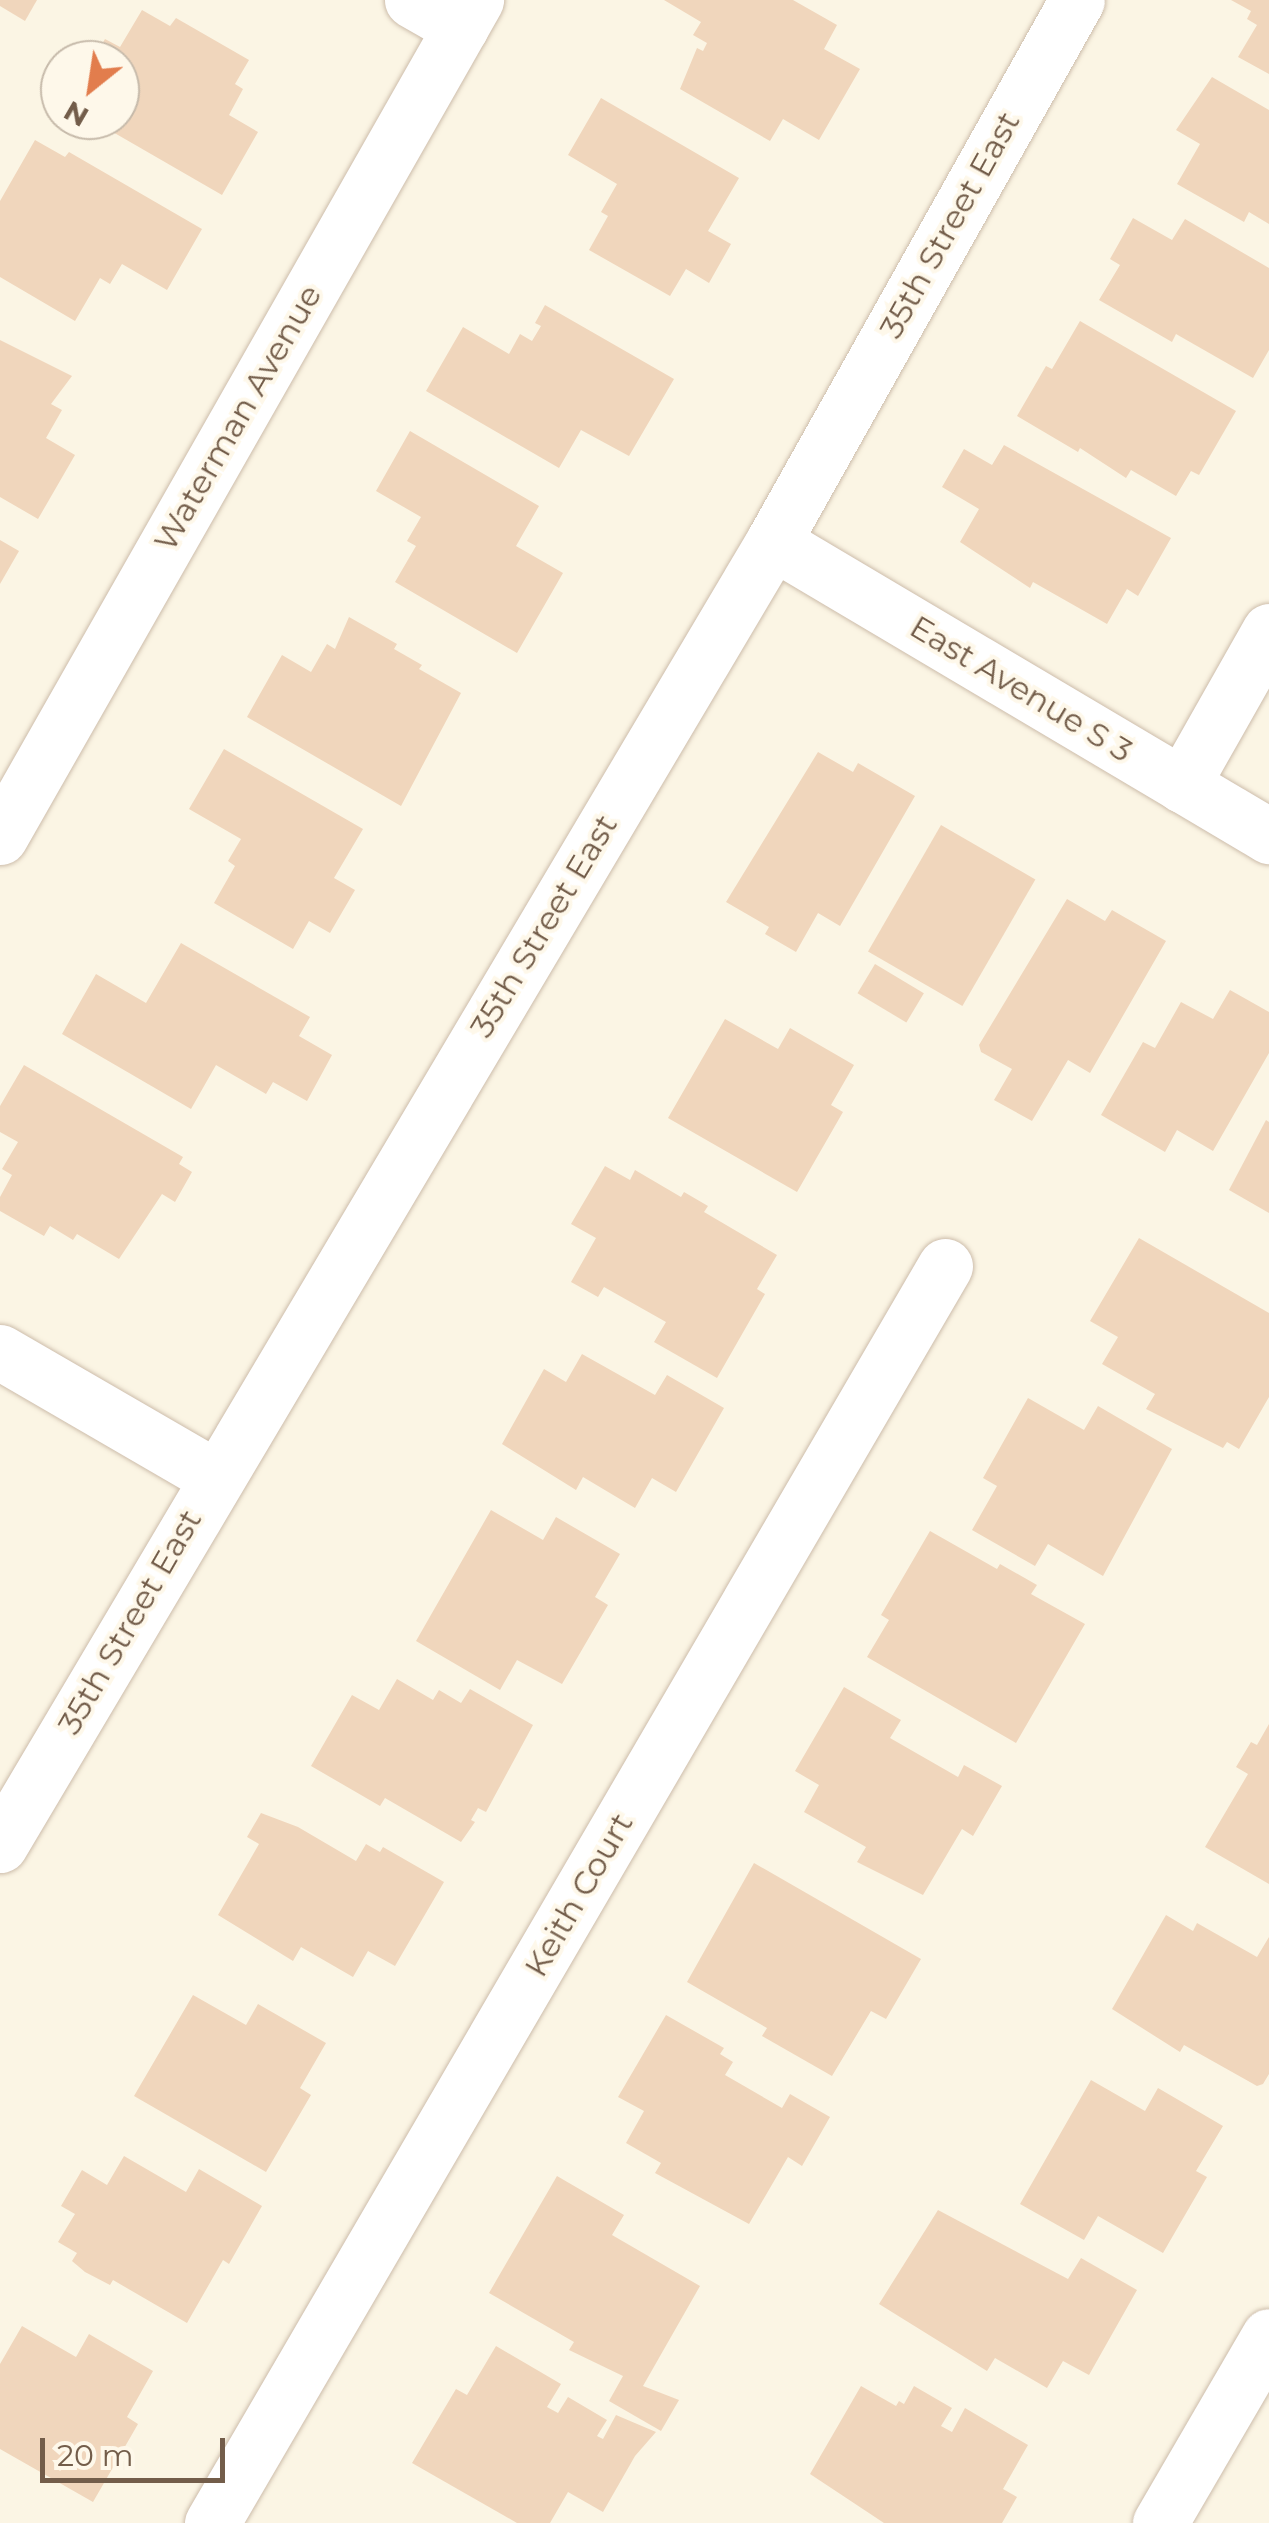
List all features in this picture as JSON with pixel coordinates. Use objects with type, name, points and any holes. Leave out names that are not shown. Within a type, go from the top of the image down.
[{"type":"street","points":[[412,0],[468,14]]},
{"type":"street","name":"35th Street East","points":[[0,1846],[773,542],[1076,0]]},
{"type":"street","name":"Waterman Avenue","points":[[0,837],[468,14]]},
{"type":"street","name":"East Avenue S 3","points":[[773,542],[1269,836]]},
{"type":"street","points":[[1182,785],[1269,631]]},
{"type":"street","name":"Keith Court","points":[[212,2523],[946,1266]]},
{"type":"street","points":[[0,1352],[216,1477]]},
{"type":"street","points":[[1160,2523],[1269,2336]]},
{"type":"building","points":[[0,0],[37,0],[25,21],[0,6]]},
{"type":"building","points":[[664,0],[793,0],[837,25],[824,49],[860,69],[819,140],[783,119],[770,141],[680,89],[697,48],[703,51],[707,43],[693,35],[701,22]]},
{"type":"building","points":[[1231,0],[1269,0],[1269,74],[1238,57],[1257,25],[1247,19],[1251,11]]},
{"type":"building","points":[[142,10],[170,26],[176,18],[249,60],[235,84],[243,89],[229,115],[258,132],[222,195],[127,140],[140,140],[140,40],[124,40]]},
{"type":"building","points":[[1212,77],[1269,110],[1269,224],[1249,212],[1244,222],[1177,184],[1200,144],[1176,130]]},
{"type":"building","points":[[601,98],[739,178],[708,231],[731,244],[709,283],[686,269],[670,296],[589,250],[608,216],[601,212],[617,184],[568,155]]},
{"type":"building","points":[[35,140],[65,157],[69,152],[202,229],[167,290],[122,264],[110,284],[100,278],[75,321],[0,277],[0,201]]},
{"type":"building","points":[[1133,218],[1172,240],[1185,219],[1269,268],[1269,350],[1253,378],[1176,334],[1172,342],[1099,300],[1120,265],[1110,259]]},
{"type":"building","points":[[545,305],[674,379],[629,456],[581,430],[559,468],[426,391],[463,327],[509,354],[520,334],[532,341],[541,326],[535,323]]},
{"type":"building","points":[[1080,321],[1236,411],[1199,475],[1191,471],[1176,496],[1131,470],[1126,478],[1080,448],[1078,452],[1017,416],[1046,366],[1052,369]]},
{"type":"building","points":[[0,340],[72,376],[51,404],[62,410],[46,438],[75,455],[38,519],[0,497]]},
{"type":"building","points":[[410,431],[539,506],[516,546],[563,573],[517,653],[395,582],[416,546],[407,541],[421,517],[376,491]]},
{"type":"building","points":[[1004,445],[1171,538],[1138,596],[1127,589],[1107,624],[1033,582],[1030,588],[960,542],[979,509],[942,487],[964,449],[992,465]]},
{"type":"building","points":[[0,540],[19,551],[0,584]]},
{"type":"building","points":[[349,617],[397,644],[394,649],[422,665],[419,669],[461,693],[401,806],[247,717],[282,655],[311,672],[327,644],[335,649]]},
{"type":"building","points":[[224,749],[363,829],[334,878],[355,890],[330,933],[309,921],[293,949],[214,903],[235,866],[228,861],[241,839],[189,809]]},
{"type":"building","points":[[818,752],[853,772],[858,763],[915,796],[840,926],[818,913],[796,952],[765,934],[769,927],[726,902]]},
{"type":"building","points":[[941,825],[1035,880],[962,1006],[868,951]]},
{"type":"building","points":[[1067,899],[1105,921],[1112,910],[1166,941],[1090,1073],[1068,1060],[1032,1121],[994,1100],[1012,1069],[981,1052],[979,1045]]},
{"type":"building","points":[[181,943],[310,1017],[299,1036],[332,1055],[307,1101],[273,1082],[266,1094],[216,1065],[191,1109],[62,1034],[96,974],[146,1003]]},
{"type":"building","points":[[875,964],[924,993],[906,1023],[857,993]]},
{"type":"building","points":[[1230,990],[1269,1012],[1269,1053],[1213,1151],[1177,1130],[1165,1152],[1101,1115],[1143,1042],[1155,1048],[1181,1002],[1213,1019]]},
{"type":"building","points":[[725,1019],[778,1049],[790,1028],[854,1065],[831,1105],[843,1112],[797,1192],[668,1118]]},
{"type":"building","points":[[24,1065],[183,1157],[179,1164],[192,1172],[175,1202],[162,1194],[119,1259],[77,1234],[73,1240],[50,1226],[44,1236],[0,1211],[0,1197],[12,1175],[2,1169],[18,1142],[0,1132],[0,1106]]},
{"type":"building","points":[[1266,1120],[1269,1122],[1269,1213],[1229,1190]]},
{"type":"building","points":[[605,1166],[630,1180],[635,1170],[681,1197],[684,1192],[708,1206],[704,1212],[777,1255],[757,1289],[765,1294],[717,1378],[654,1342],[666,1322],[604,1287],[598,1297],[571,1282],[596,1238],[571,1224]]},
{"type":"building","points":[[1139,1238],[1269,1313],[1269,1397],[1239,1449],[1227,1442],[1223,1448],[1146,1409],[1155,1394],[1102,1364],[1118,1337],[1090,1321]]},
{"type":"building","points":[[582,1354],[655,1395],[667,1375],[724,1408],[676,1492],[652,1478],[635,1508],[583,1477],[576,1490],[502,1444],[544,1369],[566,1382]]},
{"type":"building","points":[[1028,1398],[1084,1430],[1098,1406],[1172,1449],[1103,1576],[1048,1544],[1035,1566],[972,1530],[997,1486],[983,1478]]},
{"type":"building","points":[[491,1510],[543,1540],[556,1517],[620,1554],[595,1597],[608,1605],[562,1684],[517,1660],[500,1690],[416,1641]]},
{"type":"building","points":[[930,1531],[997,1569],[1000,1564],[1037,1585],[1031,1594],[1085,1624],[1016,1743],[867,1657],[889,1620],[881,1615]]},
{"type":"building","points":[[397,1679],[433,1700],[439,1690],[461,1703],[470,1689],[533,1725],[486,1812],[478,1808],[471,1820],[475,1822],[461,1842],[385,1798],[380,1806],[311,1766],[352,1695],[379,1710]]},
{"type":"building","points":[[844,1687],[901,1720],[890,1738],[958,1777],[964,1765],[1002,1786],[973,1836],[962,1829],[923,1895],[857,1862],[866,1847],[804,1812],[819,1785],[795,1771]]},
{"type":"building","points":[[1269,1724],[1269,1884],[1205,1847],[1248,1774],[1236,1767],[1251,1742],[1257,1745]]},
{"type":"building","points":[[261,1813],[298,1827],[356,1861],[366,1844],[380,1852],[383,1847],[444,1882],[395,1966],[368,1951],[353,1977],[301,1947],[293,1961],[218,1915],[259,1844],[247,1837]]},
{"type":"building","points":[[754,1863],[921,1959],[886,2019],[871,2011],[832,2076],[762,2036],[767,2028],[687,1982]]},
{"type":"building","points":[[1166,1915],[1193,1931],[1197,1923],[1257,1957],[1269,1937],[1269,2074],[1263,2084],[1257,2086],[1184,2045],[1180,2052],[1112,2009]]},
{"type":"building","points":[[193,1995],[246,2025],[258,2004],[326,2043],[300,2088],[311,2095],[266,2172],[134,2096]]},
{"type":"building","points":[[666,2015],[724,2048],[720,2054],[733,2062],[725,2075],[782,2108],[790,2094],[830,2117],[802,2166],[788,2157],[749,2224],[655,2173],[661,2163],[626,2143],[644,2111],[618,2097]]},
{"type":"building","points":[[1091,2080],[1145,2111],[1158,2088],[1223,2126],[1196,2171],[1207,2177],[1163,2253],[1098,2216],[1084,2240],[1020,2204]]},
{"type":"building","points":[[124,2156],[186,2192],[199,2169],[262,2206],[229,2264],[223,2260],[187,2323],[113,2280],[110,2285],[85,2272],[72,2261],[77,2253],[58,2242],[75,2214],[61,2206],[82,2170],[107,2185]]},
{"type":"building","points":[[557,2176],[624,2215],[612,2235],[700,2286],[643,2386],[679,2400],[661,2431],[609,2401],[623,2376],[569,2350],[574,2342],[489,2293]]},
{"type":"building","points":[[938,2210],[1068,2279],[1081,2258],[1137,2290],[1089,2375],[1063,2361],[1047,2388],[995,2358],[987,2371],[879,2304]]},
{"type":"building","points":[[22,2326],[76,2357],[89,2334],[153,2371],[127,2417],[138,2424],[93,2502],[0,2449],[0,2364]]},
{"type":"building","points":[[496,2346],[561,2384],[547,2407],[558,2413],[568,2397],[607,2420],[597,2436],[603,2439],[616,2415],[656,2432],[635,2456],[603,2512],[568,2492],[550,2523],[517,2523],[412,2463],[456,2389],[467,2395]]},
{"type":"building","points":[[861,2386],[896,2406],[899,2401],[904,2404],[914,2386],[952,2408],[941,2426],[952,2432],[965,2408],[1028,2445],[1003,2489],[1017,2497],[1002,2523],[884,2523],[810,2474]]}]
